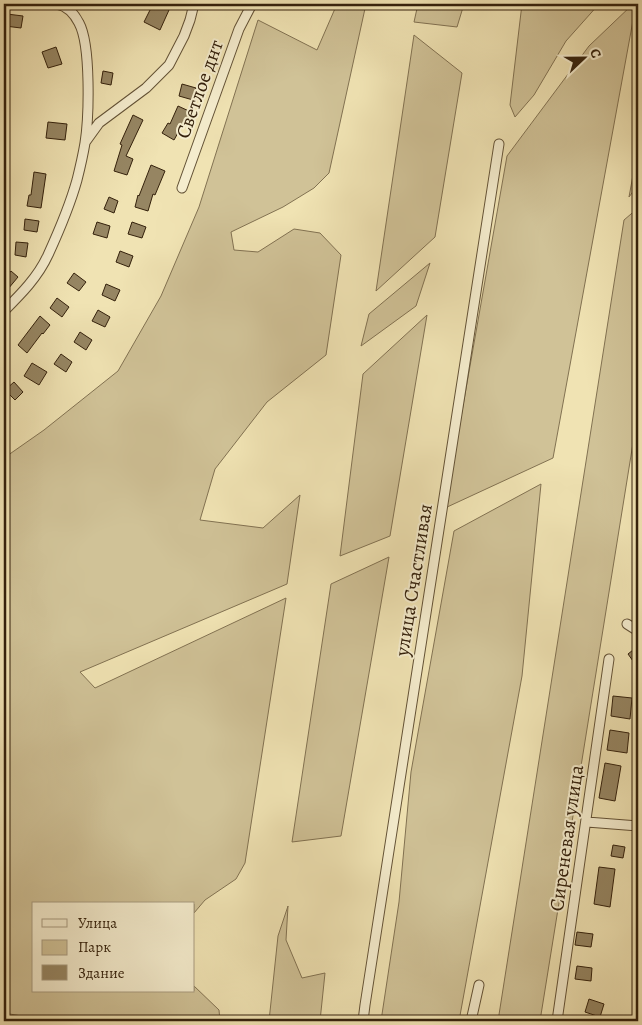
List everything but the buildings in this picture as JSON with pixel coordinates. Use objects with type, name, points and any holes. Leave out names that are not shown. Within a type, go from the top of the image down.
[{"type":"street","points":[[4,311],[38,274],[48,256],[67,210],[76,182],[85,142],[87,84],[83,31],[75,15],[69,9],[57,4]]},
{"type":"street","points":[[85,142],[99,123],[146,88],[169,65],[184,36],[194,4]]},
{"type":"street","name":"Светлое днт","points":[[182,188],[239,29],[252,4]]},
{"type":"street","name":"улица Счастливая","points":[[363,1021],[499,144]]},
{"type":"street","points":[[627,624],[638,631]]},
{"type":"street","name":"Сиреневая улица","points":[[557,1021],[609,659]]},
{"type":"street","points":[[587,822],[638,826]]},
{"type":"street","points":[[471,1021],[479,985]]},
{"type":"green space","points":[[337,4],[366,4],[329,173],[314,188],[283,207],[231,232],[234,250],[258,252],[294,229],[320,233],[341,255],[326,355],[267,402],[215,469],[200,520],[263,528],[300,495],[287,584],[80,672],[95,688],[286,598],[245,863],[236,879],[205,900],[195,912],[195,902],[32,902],[32,992],[195,992],[195,987],[219,1010],[220,1021],[63,1021],[4,1013],[4,458],[44,430],[118,371],[161,296],[199,207],[258,20],[317,50]]},
{"type":"green space","points":[[418,4],[464,4],[457,27],[414,22]]},
{"type":"green space","points":[[522,4],[599,4],[566,41],[534,95],[515,117],[510,105]]},
{"type":"green space","points":[[633,4],[636,4],[553,458],[445,508],[507,156],[589,46]]},
{"type":"green space","points":[[414,35],[462,73],[435,237],[376,291]]},
{"type":"green space","points":[[638,148],[638,185],[629,197]]},
{"type":"green space","points":[[638,208],[638,412],[540,1021],[498,1021],[624,220]]},
{"type":"green space","points":[[430,263],[416,306],[361,346],[369,314]]},
{"type":"green space","points":[[427,315],[390,536],[340,556],[363,374]]},
{"type":"green space","points":[[541,484],[522,676],[459,1021],[381,1021],[399,902],[411,772],[454,531]]},
{"type":"green space","points":[[389,557],[341,836],[292,842],[331,584]]},
{"type":"green space","points":[[288,906],[286,940],[302,978],[325,973],[320,1021],[269,1021],[278,936]]}]
